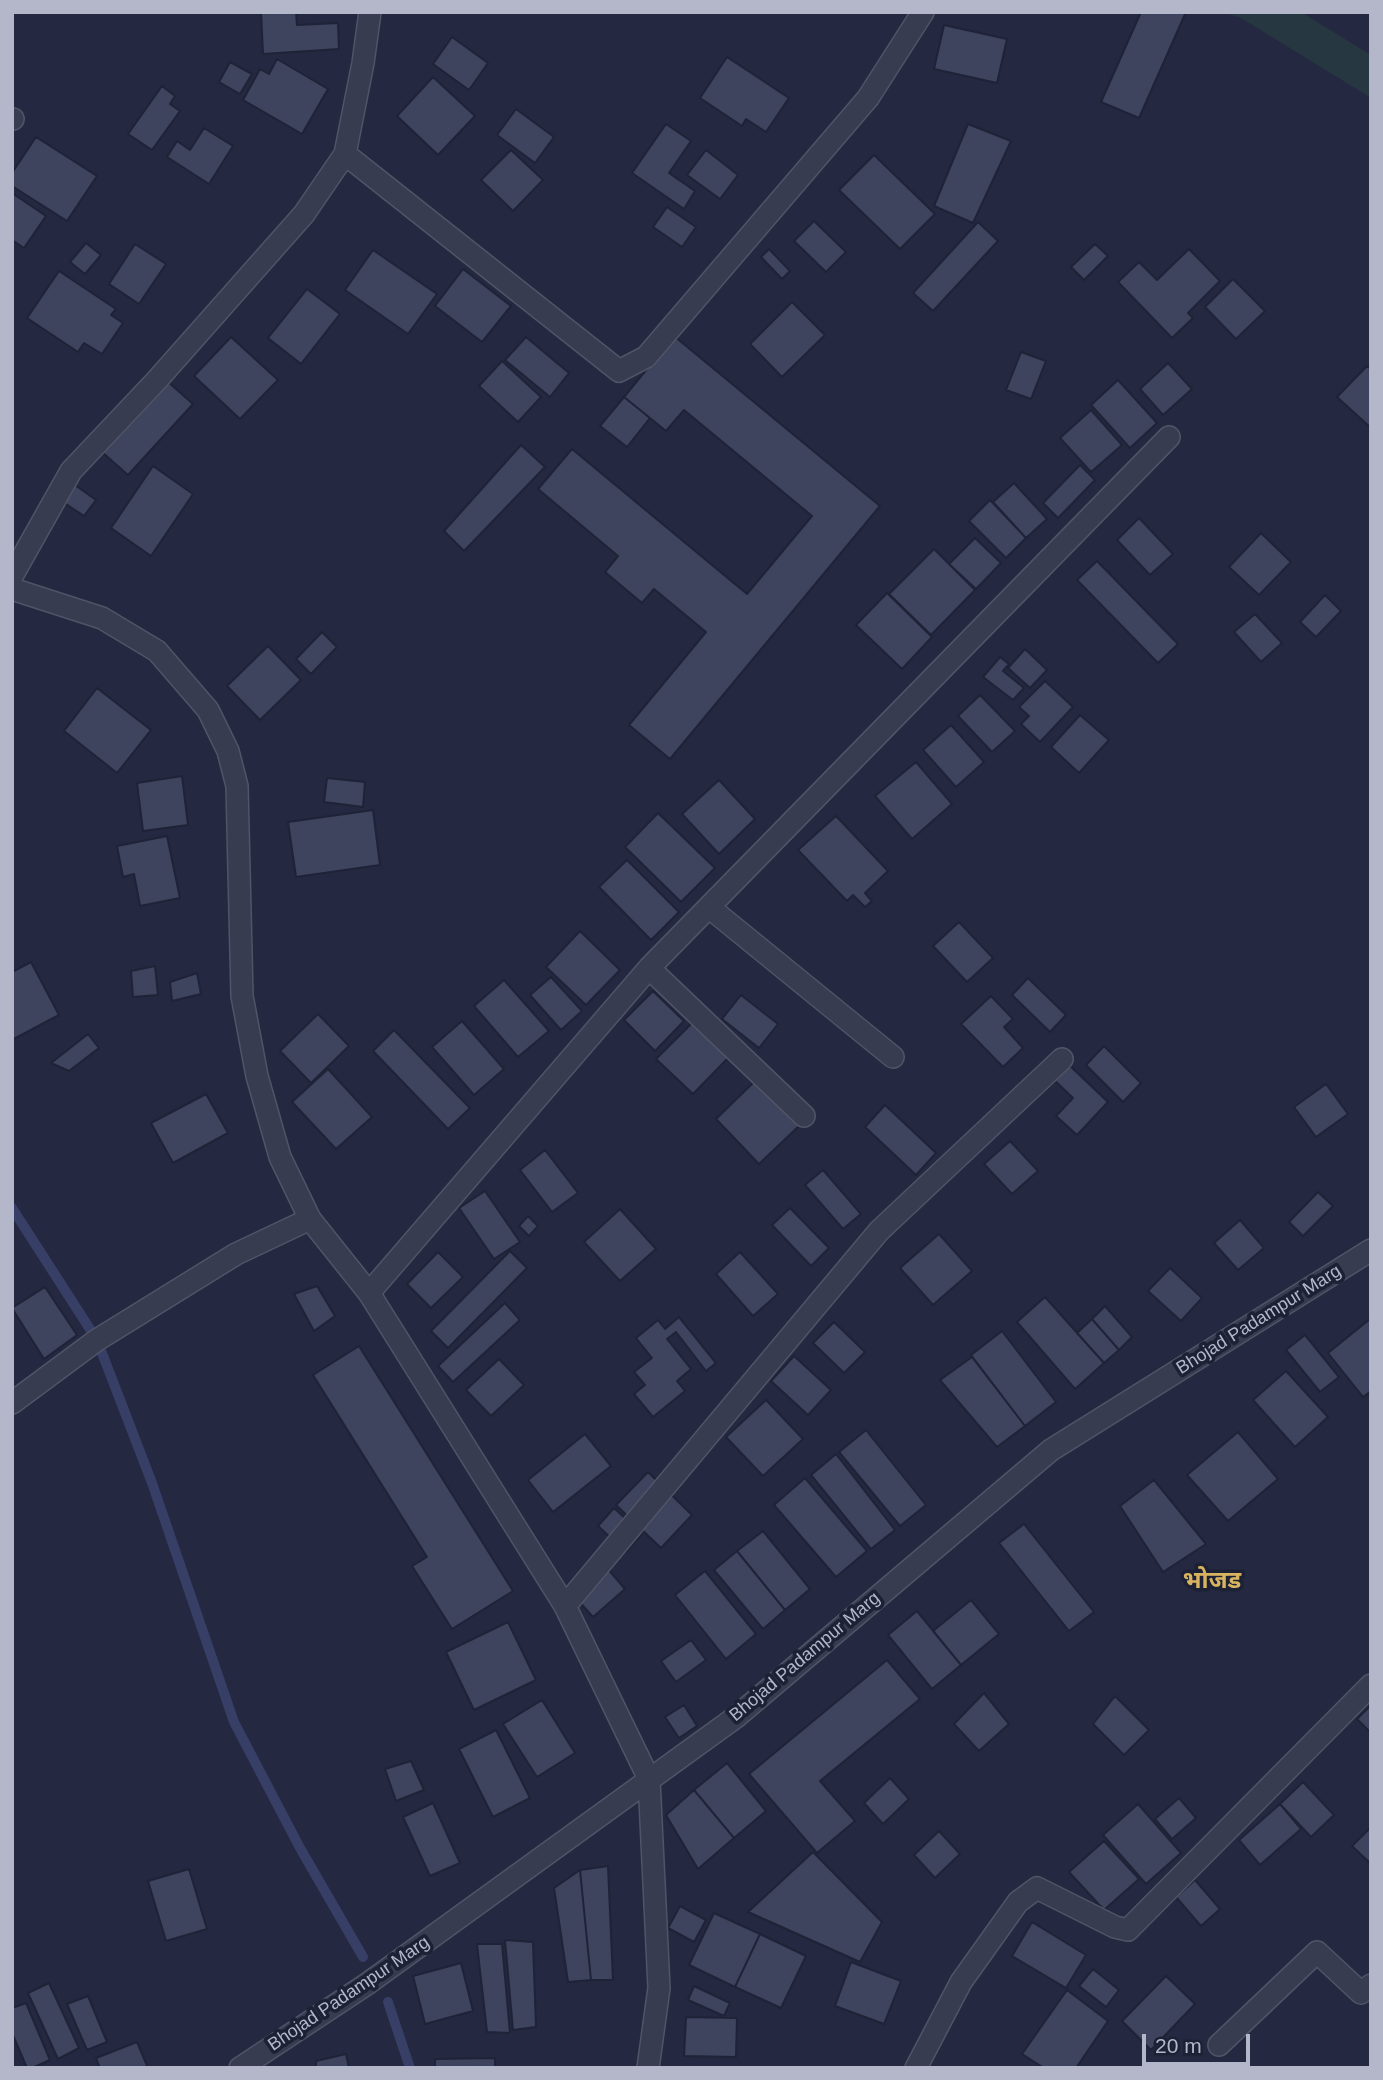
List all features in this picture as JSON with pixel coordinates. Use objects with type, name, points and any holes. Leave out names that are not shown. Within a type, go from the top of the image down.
[{"type":"street","points":[[12,576],[71,471],[157,380],[304,214],[345,154],[370,12]]},
{"type":"street","points":[[345,154],[619,371],[646,357],[868,98],[923,12]]},
{"type":"street","points":[[369,1293],[649,968],[1169,437]]},
{"type":"street","points":[[12,589],[102,618],[156,651],[208,710],[228,751],[237,786],[242,996],[257,1076],[279,1157],[310,1219],[369,1293],[565,1606],[649,1779],[659,1988],[648,2068]]},
{"type":"street","points":[[710,908],[894,1057]]},
{"type":"street","points":[[649,968],[804,1116]]},
{"type":"street","points":[[565,1606],[879,1231],[1062,1059]]},
{"type":"street","points":[[12,1403],[120,1325],[236,1254],[310,1219]]},
{"type":"street","name":"Bhojad Padampur Marg","points":[[240,2068],[367,1984],[736,1717],[1051,1450],[1371,1250]]},
{"type":"street","points":[[916,2068],[961,1982],[1018,1902],[1037,1888],[1115,1927],[1128,1930],[1371,1685]]},
{"type":"street","points":[[1219,2045],[1317,1952],[1361,1993],[1371,1985]]},
{"type":"shaded area","points":[[1223,12],[1301,12],[1371,55],[1371,98],[1241,18]]},
{"type":"building","points":[[261,12],[296,12],[297,25],[338,23],[339,49],[263,54]]},
{"type":"building","points":[[1141,12],[1186,12],[1139,118],[1101,102]]},
{"type":"building","points":[[944,25],[1007,39],[997,83],[934,69]]},
{"type":"building","points":[[452,37],[488,63],[469,90],[433,64]]},
{"type":"building","points":[[727,57],[789,98],[766,132],[746,119],[742,126],[700,98]]},
{"type":"building","points":[[277,59],[328,89],[302,134],[243,100],[260,69],[269,74]]},
{"type":"building","points":[[230,62],[252,74],[240,94],[219,82]]},
{"type":"building","points":[[433,77],[475,116],[438,155],[397,116]]},
{"type":"building","points":[[162,86],[175,96],[170,104],[180,111],[152,150],[128,134]]},
{"type":"building","points":[[516,109],[554,137],[535,163],[497,135]]},
{"type":"building","points":[[666,124],[691,141],[669,173],[695,191],[684,209],[632,173]]},
{"type":"building","points":[[968,124],[1011,141],[973,223],[934,206]]},
{"type":"building","points":[[204,128],[233,146],[209,184],[167,157],[177,141],[190,150]]},
{"type":"building","points":[[36,137],[97,176],[67,221],[12,186],[12,173]]},
{"type":"building","points":[[511,150],[543,180],[513,211],[481,180]]},
{"type":"building","points":[[706,150],[738,175],[720,199],[687,175]]},
{"type":"building","points":[[874,155],[935,214],[900,249],[839,190]]},
{"type":"building","points":[[12,193],[46,216],[24,248],[12,240]]},
{"type":"building","points":[[667,207],[696,227],[682,247],[653,227]]},
{"type":"building","points":[[814,221],[846,252],[826,272],[794,241]]},
{"type":"building","points":[[978,222],[998,241],[933,311],[913,293]]},
{"type":"building","points":[[86,243],[101,255],[85,274],[70,262]]},
{"type":"building","points":[[135,244],[166,264],[139,304],[109,284]]},
{"type":"building","points":[[1095,244],[1108,256],[1084,280],[1071,267]]},
{"type":"building","points":[[769,249],[790,271],[782,279],[761,257]]},
{"type":"building","points":[[1189,249],[1220,281],[1188,313],[1193,318],[1172,338],[1118,282],[1139,262],[1157,280]]},
{"type":"building","points":[[373,250],[437,294],[408,334],[345,290]]},
{"type":"building","points":[[463,269],[511,306],[482,342],[435,306]]},
{"type":"building","points":[[59,271],[116,309],[111,315],[123,323],[102,354],[84,343],[78,352],[27,318]]},
{"type":"building","points":[[1233,279],[1265,311],[1236,339],[1205,307]]},
{"type":"building","points":[[307,289],[340,314],[301,364],[268,338]]},
{"type":"building","points":[[792,302],[825,335],[782,377],[750,344]]},
{"type":"building","points":[[674,336],[880,506],[670,759],[629,725],[706,632],[654,589],[642,603],[605,572],[618,556],[538,489],[572,449],[747,594],[812,516],[684,410],[666,431],[624,397]]},
{"type":"building","points":[[231,337],[278,380],[240,419],[194,376]]},
{"type":"building","points":[[526,337],[569,373],[550,397],[505,360]]},
{"type":"building","points":[[1021,352],[1046,361],[1031,399],[1006,390]]},
{"type":"building","points":[[502,361],[541,397],[518,422],[479,386]]},
{"type":"building","points":[[1168,363],[1192,389],[1163,415],[1140,389]]},
{"type":"building","points":[[1367,366],[1371,369],[1371,428],[1337,397]]},
{"type":"building","points":[[1118,380],[1157,423],[1130,448],[1091,405]]},
{"type":"building","points":[[167,381],[193,404],[128,475],[102,452]]},
{"type":"building","points":[[624,397],[650,418],[627,447],[600,426]]},
{"type":"building","points":[[1091,410],[1122,445],[1091,472],[1060,438]]},
{"type":"building","points":[[521,445],[545,467],[464,551],[444,531]]},
{"type":"building","points":[[1080,465],[1095,480],[1058,518],[1043,503]]},
{"type":"building","points":[[153,466],[193,494],[151,556],[111,528]]},
{"type":"building","points":[[1014,483],[1047,519],[1026,538],[993,502]]},
{"type":"building","points":[[75,485],[96,500],[84,516],[63,502]]},
{"type":"building","points":[[990,500],[1026,538],[1006,558],[969,521]]},
{"type":"building","points":[[1139,518],[1173,554],[1150,575],[1117,540]]},
{"type":"building","points":[[1261,533],[1291,562],[1259,595],[1229,567]]},
{"type":"building","points":[[975,538],[1001,563],[976,589],[949,564]]},
{"type":"building","points":[[934,549],[975,590],[931,635],[889,594]]},
{"type":"building","points":[[1097,561],[1178,644],[1158,663],[1077,580]]},
{"type":"building","points":[[887,593],[932,637],[902,669],[856,625]]},
{"type":"building","points":[[1325,595],[1341,611],[1316,637],[1300,622]]},
{"type":"building","points":[[1255,614],[1282,643],[1261,662],[1234,632]]},
{"type":"building","points":[[322,632],[337,647],[311,674],[296,659]]},
{"type":"building","points":[[268,646],[301,680],[260,720],[227,686]]},
{"type":"building","points":[[1025,649],[1047,670],[1030,688],[1008,668]]},
{"type":"building","points":[[1000,657],[1009,664],[1003,671],[1024,688],[1013,700],[983,677]]},
{"type":"building","points":[[1045,681],[1073,707],[1040,742],[1021,724],[1029,716],[1019,707]]},
{"type":"building","points":[[97,688],[151,730],[117,773],[64,731]]},
{"type":"building","points":[[980,695],[1015,731],[992,752],[958,716]]},
{"type":"building","points":[[1080,715],[1109,740],[1079,773],[1051,747]]},
{"type":"building","points":[[951,725],[984,762],[956,787],[923,750]]},
{"type":"building","points":[[916,762],[952,804],[912,839],[875,796]]},
{"type":"building","points":[[182,776],[188,825],[143,831],[137,783]]},
{"type":"building","points":[[327,778],[365,782],[363,807],[324,802]]},
{"type":"building","points":[[719,780],[755,819],[719,854],[682,814]]},
{"type":"building","points":[[373,810],[380,865],[296,877],[288,822]]},
{"type":"building","points":[[658,813],[715,868],[681,902],[625,847]]},
{"type":"building","points":[[836,816],[888,871],[865,893],[872,901],[865,907],[853,895],[847,901],[798,850]]},
{"type":"building","points":[[167,836],[180,898],[140,906],[134,874],[123,877],[117,846]]},
{"type":"building","points":[[627,860],[679,912],[651,940],[599,887]]},
{"type":"building","points":[[959,922],[993,958],[967,982],[933,946]]},
{"type":"building","points":[[580,931],[620,970],[586,1005],[546,967]]},
{"type":"building","points":[[31,962],[59,1015],[12,1040],[12,972]]},
{"type":"building","points":[[155,966],[158,995],[133,997],[131,971]]},
{"type":"building","points":[[197,973],[201,994],[172,1001],[170,982]]},
{"type":"building","points":[[551,977],[582,1011],[561,1030],[530,995]]},
{"type":"building","points":[[1028,978],[1066,1015],[1050,1032],[1012,995]]},
{"type":"building","points":[[504,980],[549,1031],[518,1057],[474,1006]]},
{"type":"building","points":[[653,991],[684,1021],[655,1051],[624,1020]]},
{"type":"building","points":[[741,995],[778,1024],[759,1048],[722,1019]]},
{"type":"building","points":[[991,996],[1013,1019],[1004,1027],[1023,1048],[1003,1067],[961,1024]]},
{"type":"building","points":[[318,1014],[349,1046],[311,1083],[280,1051]]},
{"type":"building","points":[[462,1021],[504,1069],[474,1095],[432,1047]]},
{"type":"building","points":[[693,1022],[729,1057],[693,1094],[656,1059]]},
{"type":"building","points":[[394,1030],[470,1108],[448,1129],[373,1051]]},
{"type":"building","points":[[88,1034],[99,1048],[69,1071],[51,1063]]},
{"type":"building","points":[[1104,1046],[1141,1083],[1123,1102],[1086,1065]]},
{"type":"building","points":[[1068,1064],[1108,1102],[1077,1135],[1056,1116],[1073,1098],[1053,1079]]},
{"type":"building","points":[[328,1069],[372,1117],[336,1149],[292,1102]]},
{"type":"building","points":[[755,1081],[799,1126],[759,1164],[716,1119]]},
{"type":"building","points":[[1326,1084],[1348,1114],[1316,1137],[1294,1107]]},
{"type":"building","points":[[206,1094],[228,1133],[173,1163],[151,1123]]},
{"type":"building","points":[[885,1105],[936,1153],[916,1175],[865,1127]]},
{"type":"building","points":[[1010,1141],[1038,1171],[1012,1194],[984,1164]]},
{"type":"building","points":[[545,1150],[578,1193],[552,1212],[520,1170]]},
{"type":"building","points":[[823,1170],[861,1214],[843,1229],[805,1185]]},
{"type":"building","points":[[485,1191],[520,1242],[494,1259],[459,1208]]},
{"type":"building","points":[[1318,1192],[1333,1206],[1303,1236],[1289,1222]]},
{"type":"building","points":[[790,1208],[829,1248],[811,1266],[772,1225]]},
{"type":"building","points":[[620,1209],[656,1249],[620,1281],[584,1242]]},
{"type":"building","points":[[528,1216],[538,1226],[529,1236],[519,1226]]},
{"type":"building","points":[[1240,1220],[1264,1248],[1238,1270],[1214,1243]]},
{"type":"building","points":[[939,1234],[972,1271],[933,1305],[900,1268]]},
{"type":"building","points":[[510,1251],[527,1268],[448,1348],[431,1331]]},
{"type":"building","points":[[438,1252],[463,1277],[431,1308],[407,1284]]},
{"type":"building","points":[[740,1252],[778,1294],[753,1316],[716,1274]]},
{"type":"building","points":[[1170,1268],[1202,1298],[1181,1321],[1148,1291]]},
{"type":"building","points":[[317,1286],[335,1316],[314,1331],[294,1294]]},
{"type":"building","points":[[45,1287],[77,1335],[44,1359],[12,1308]]},
{"type":"building","points":[[1045,1297],[1104,1363],[1075,1389],[1017,1322]]},
{"type":"building","points":[[505,1303],[520,1320],[453,1382],[438,1366]]},
{"type":"building","points":[[1105,1306],[1132,1337],[1119,1350],[1092,1319]]},
{"type":"building","points":[[679,1317],[716,1363],[706,1371],[676,1332],[667,1339],[691,1369],[677,1381],[685,1391],[653,1417],[634,1394],[645,1385],[634,1372],[652,1358],[636,1338],[658,1320],[665,1329]]},
{"type":"building","points":[[1092,1319],[1119,1350],[1104,1363],[1077,1333]]},
{"type":"building","points":[[1370,1319],[1371,1391],[1363,1397],[1328,1353]]},
{"type":"building","points":[[834,1322],[865,1352],[844,1373],[813,1343]]},
{"type":"building","points":[[1002,1331],[1056,1402],[1025,1426],[971,1355]]},
{"type":"building","points":[[1305,1335],[1339,1377],[1320,1392],[1286,1350]]},
{"type":"building","points":[[359,1346],[513,1591],[452,1629],[412,1566],[427,1557],[313,1375]]},
{"type":"building","points":[[794,1356],[831,1390],[808,1415],[771,1381]]},
{"type":"building","points":[[972,1357],[1025,1426],[997,1447],[940,1380]]},
{"type":"building","points":[[499,1359],[524,1385],[491,1416],[466,1390]]},
{"type":"building","points":[[1286,1371],[1328,1417],[1295,1447],[1253,1400]]},
{"type":"building","points":[[766,1400],[803,1439],[763,1476],[726,1437]]},
{"type":"building","points":[[866,1430],[926,1505],[900,1526],[839,1452]]},
{"type":"building","points":[[1238,1432],[1278,1479],[1228,1521],[1187,1475]]},
{"type":"building","points":[[585,1434],[611,1466],[553,1512],[528,1480]]},
{"type":"building","points":[[836,1454],[895,1530],[871,1549],[811,1475]]},
{"type":"building","points":[[648,1472],[692,1515],[661,1548],[616,1505]]},
{"type":"building","points":[[805,1478],[867,1551],[836,1577],[774,1505]]},
{"type":"building","points":[[1154,1480],[1206,1544],[1163,1572],[1120,1506]]},
{"type":"building","points":[[614,1508],[642,1534],[626,1552],[598,1526]]},
{"type":"building","points":[[1024,1524],[1094,1612],[1069,1631],[999,1543]]},
{"type":"building","points":[[763,1531],[810,1589],[785,1610],[737,1551]]},
{"type":"building","points":[[737,1551],[785,1610],[763,1629],[714,1570]]},
{"type":"building","points":[[601,1561],[625,1589],[593,1617],[568,1589]]},
{"type":"building","points":[[705,1571],[756,1634],[726,1659],[675,1595]]},
{"type":"building","points":[[971,1600],[999,1634],[961,1665],[933,1631]]},
{"type":"building","points":[[917,1611],[961,1665],[932,1689],[888,1635]]},
{"type":"building","points":[[508,1622],[536,1680],[474,1710],[446,1652]]},
{"type":"building","points":[[691,1640],[706,1660],[676,1682],[661,1661]]},
{"type":"building","points":[[887,1660],[920,1699],[820,1781],[855,1821],[817,1853],[749,1774]]},
{"type":"building","points":[[984,1693],[1009,1724],[979,1751],[954,1724]]},
{"type":"building","points":[[1115,1696],[1149,1730],[1124,1755],[1093,1724]]},
{"type":"building","points":[[542,1700],[575,1753],[537,1777],[503,1724]]},
{"type":"building","points":[[684,1705],[697,1726],[679,1738],[665,1717]]},
{"type":"building","points":[[1371,1705],[1371,1733],[1357,1719]]},
{"type":"building","points":[[496,1730],[530,1798],[493,1817],[459,1749]]},
{"type":"building","points":[[411,1761],[424,1790],[396,1801],[385,1769]]},
{"type":"building","points":[[727,1763],[766,1811],[734,1838],[694,1790]]},
{"type":"building","points":[[890,1778],[909,1799],[883,1824],[864,1803]]},
{"type":"building","points":[[1303,1782],[1334,1815],[1311,1837],[1280,1804]]},
{"type":"building","points":[[694,1790],[734,1838],[698,1869],[666,1815]]},
{"type":"building","points":[[1179,1798],[1196,1818],[1172,1839],[1155,1819]]},
{"type":"building","points":[[433,1803],[460,1863],[430,1876],[403,1817]]},
{"type":"building","points":[[1138,1804],[1181,1853],[1146,1884],[1103,1835]]},
{"type":"building","points":[[1280,1804],[1301,1829],[1260,1865],[1239,1840]]},
{"type":"building","points":[[1371,1827],[1371,1864],[1352,1846]]},
{"type":"building","points":[[939,1831],[960,1854],[935,1878],[914,1855]]},
{"type":"building","points":[[1104,1841],[1139,1879],[1104,1910],[1069,1872]]},
{"type":"building","points":[[813,1852],[882,1922],[860,1962],[748,1912]]},
{"type":"building","points":[[608,1866],[613,1980],[591,1980],[580,1870]]},
{"type":"building","points":[[189,1869],[207,1929],[166,1941],[148,1881]]},
{"type":"building","points":[[580,1870],[591,1980],[568,1982],[554,1888]]},
{"type":"building","points":[[1195,1880],[1220,1909],[1201,1926],[1176,1897]]},
{"type":"building","points":[[680,1906],[706,1920],[694,1942],[668,1928]]},
{"type":"building","points":[[714,1913],[760,1934],[735,1987],[689,1965]]},
{"type":"building","points":[[1032,1922],[1086,1955],[1066,1988],[1012,1956]]},
{"type":"building","points":[[760,1934],[806,1956],[781,2008],[735,1987]]},
{"type":"building","points":[[505,1940],[533,1942],[536,2027],[513,2030]]},
{"type":"building","points":[[477,1944],[502,1944],[510,2033],[487,2032]]},
{"type":"building","points":[[851,1962],[901,1981],[884,2024],[835,2006]]},
{"type":"building","points":[[461,1963],[473,2011],[425,2024],[413,1976]]},
{"type":"building","points":[[1093,1969],[1119,1990],[1106,2007],[1079,1986]]},
{"type":"building","points":[[1166,1976],[1195,2004],[1151,2050],[1122,2021]]},
{"type":"building","points":[[49,1983],[79,2048],[58,2059],[28,1993]]},
{"type":"building","points":[[694,1986],[730,2003],[724,2016],[688,2000]]},
{"type":"building","points":[[1067,1990],[1108,2021],[1076,2068],[1044,2068],[1022,2054]]},
{"type":"building","points":[[88,1996],[107,2042],[87,2050],[67,2004]]},
{"type":"building","points":[[26,2003],[50,2060],[32,2068],[27,2068],[12,2033],[12,2008]]},
{"type":"building","points":[[686,2017],[737,2018],[736,2057],[684,2056]]},
{"type":"building","points":[[137,2042],[148,2068],[100,2068],[96,2058]]},
{"type":"building","points":[[346,2054],[349,2068],[316,2068],[316,2061]]},
{"type":"building","points":[[495,2058],[495,2068],[435,2068],[435,2059]]},
{"type":"waterway","points":[[12,1208],[97,1340],[152,1483],[234,1722],[300,1848],[363,1957]]},
{"type":"waterway","points":[[388,2002],[410,2068]]},
{"type":"district","name":"भोजड","points":[[1212,1581]]}]
